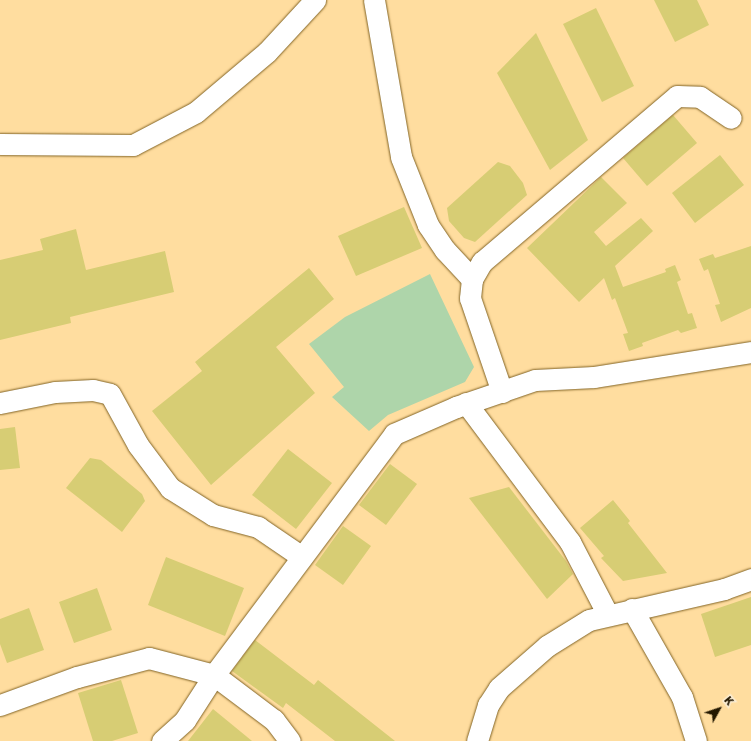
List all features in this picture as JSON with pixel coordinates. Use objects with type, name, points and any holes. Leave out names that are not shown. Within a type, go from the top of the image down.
[{"type":"street","points":[[0,144],[133,145],[196,112],[267,52],[315,0]]},
{"type":"street","points":[[374,0],[401,157],[428,225],[445,250],[472,279]]},
{"type":"street","points":[[502,392],[470,298],[472,279],[482,262],[677,96],[700,97],[731,118]]},
{"type":"street","points":[[162,741],[185,720],[214,675],[394,434],[466,403],[535,380],[594,378],[751,352]]},
{"type":"street","points":[[0,403],[55,392],[93,390],[110,394],[138,445],[170,488],[213,515],[258,527],[302,557]]},
{"type":"street","points":[[466,403],[570,542],[608,616]]},
{"type":"street","points":[[477,741],[488,704],[499,688],[547,646],[589,620],[724,589],[751,579]]},
{"type":"street","points":[[632,609],[682,697],[696,741]]},
{"type":"street","points":[[0,705],[77,677],[149,658],[214,675],[274,720],[290,741]]},
{"type":"green space","points":[[430,274],[474,367],[465,382],[388,415],[369,431],[332,397],[344,387],[309,344],[345,317]]},
{"type":"building","points":[[654,0],[697,0],[709,25],[675,42]]},
{"type":"building","points":[[596,8],[634,86],[602,102],[563,24]]},
{"type":"building","points":[[536,33],[588,140],[550,170],[497,73]]},
{"type":"building","points":[[673,115],[697,143],[647,186],[623,158]]},
{"type":"building","points":[[720,155],[744,185],[695,223],[672,193]]},
{"type":"building","points":[[498,162],[510,166],[523,183],[527,195],[475,242],[464,238],[449,221],[447,208]]},
{"type":"building","points":[[601,177],[627,203],[594,232],[606,246],[641,218],[653,231],[615,266],[623,287],[666,272],[665,269],[675,265],[681,280],[677,282],[688,314],[692,313],[697,328],[681,333],[678,330],[642,343],[643,346],[629,351],[623,334],[628,333],[615,298],[612,300],[604,278],[579,302],[527,248]]},
{"type":"building","points":[[404,207],[422,248],[356,276],[338,236]]},
{"type":"building","points":[[76,229],[86,270],[165,251],[174,292],[70,317],[71,323],[0,340],[0,260],[43,250],[40,239]]},
{"type":"building","points":[[751,246],[751,308],[721,322],[715,305],[720,304],[708,269],[704,271],[699,259],[713,254],[715,258]]},
{"type":"building","points":[[309,268],[334,299],[276,347],[315,393],[211,485],[152,411],[202,371],[195,362]]},
{"type":"building","points":[[15,427],[20,468],[0,470],[0,429]]},
{"type":"building","points":[[288,449],[332,483],[296,529],[252,495]]},
{"type":"building","points":[[90,458],[101,460],[142,494],[145,501],[122,532],[66,488]]},
{"type":"building","points":[[390,464],[417,484],[386,525],[359,505]]},
{"type":"building","points":[[509,487],[566,561],[573,574],[547,599],[469,498]]},
{"type":"building","points":[[613,500],[630,521],[628,523],[667,573],[623,581],[601,558],[604,556],[580,528]]},
{"type":"building","points":[[343,526],[371,546],[343,585],[315,565]]},
{"type":"building","points":[[166,557],[244,588],[225,636],[148,605]]},
{"type":"building","points":[[97,588],[112,630],[74,643],[59,602]]},
{"type":"building","points":[[751,597],[751,645],[715,657],[701,614]]},
{"type":"building","points":[[29,608],[44,650],[7,663],[0,644],[0,619]]},
{"type":"building","points":[[255,640],[314,685],[318,680],[395,741],[335,741],[286,703],[283,708],[232,671]]},
{"type":"building","points":[[121,680],[138,733],[112,741],[93,741],[78,693]]},
{"type":"building","points":[[213,709],[252,741],[188,741]]}]
